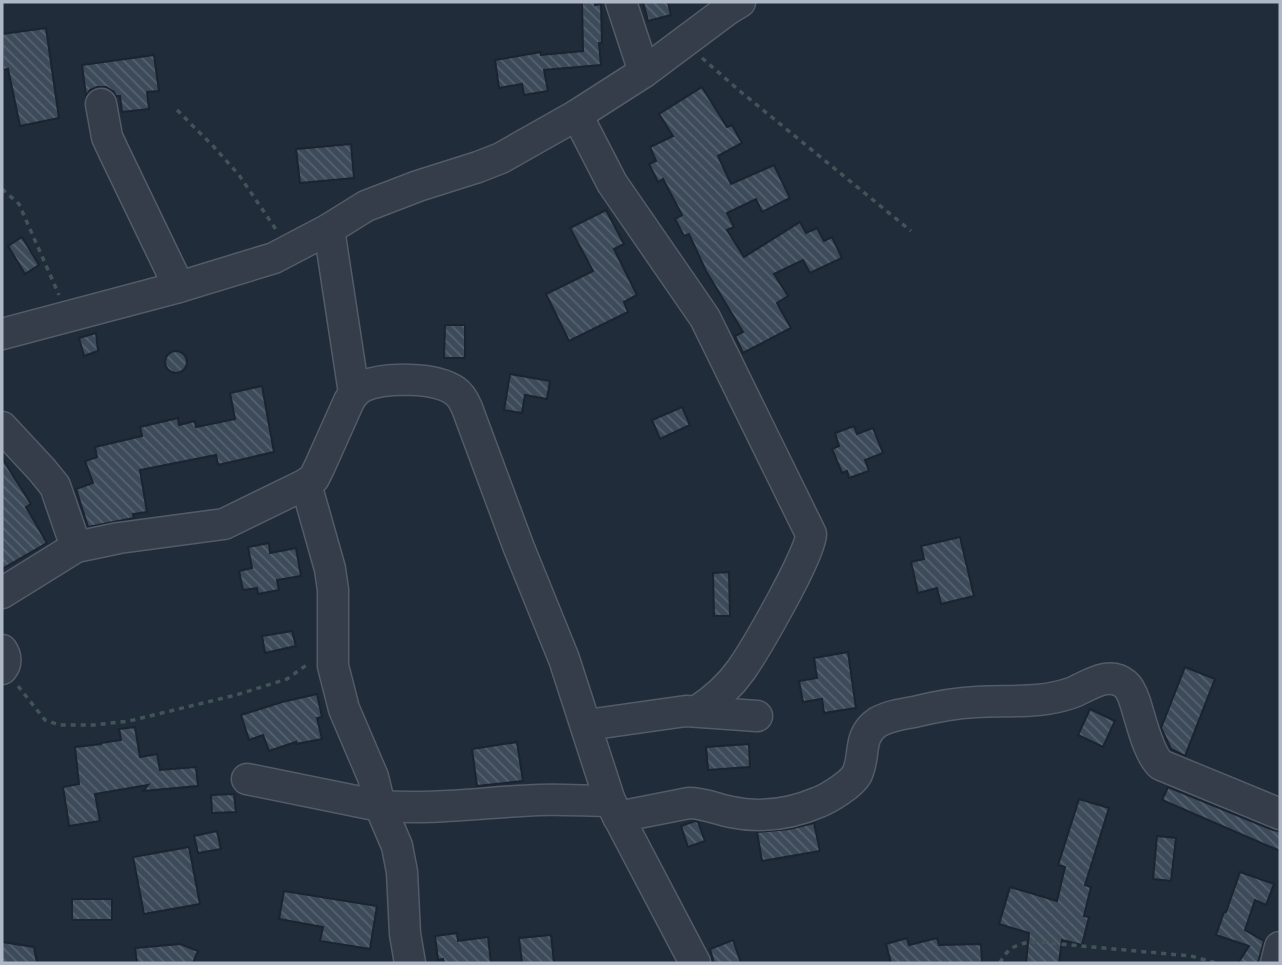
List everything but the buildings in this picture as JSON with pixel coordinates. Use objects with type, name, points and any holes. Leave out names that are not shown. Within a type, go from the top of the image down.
[{"type":"street","points":[[621,2],[644,72]]},
{"type":"street","points":[[2,334],[252,265],[290,250],[366,206],[500,158],[577,115],[644,72],[740,2]]},
{"type":"street","points":[[101,104],[107,137],[179,287]]},
{"type":"street","points":[[577,115],[612,183],[705,318],[811,534],[809,546],[796,573],[741,671],[714,699],[697,711]]},
{"type":"street","points":[[329,229],[354,393]]},
{"type":"street","points":[[2,593],[76,547],[119,538],[224,524],[306,484],[314,478],[354,393],[364,386],[405,380],[434,382],[448,387],[457,392],[463,400],[564,659],[614,809],[695,963]]},
{"type":"street","points":[[2,427],[55,486],[76,547]]},
{"type":"street","points":[[306,484],[330,569],[333,590],[333,666],[338,688],[344,709],[373,777],[380,806],[400,858],[405,934],[410,963]]},
{"type":"street","points":[[247,779],[380,806],[431,807],[541,800],[614,809],[697,803],[733,813],[762,816],[820,802],[854,779],[865,735],[880,721],[892,716],[947,704],[1048,699],[1108,678],[1124,683],[1130,689],[1151,752],[1161,765],[1280,814]]},
{"type":"street","points":[[587,725],[673,712],[697,711],[757,716]]},
{"type":"street","points":[[1276,963],[1280,947]]},
{"type":"path","points":[[684,42],[741,92],[911,230]]},
{"type":"path","points":[[177,110],[239,175],[290,250]]},
{"type":"path","points":[[2,189],[19,204],[68,316]]},
{"type":"path","points":[[2,662],[46,720],[59,725],[94,725],[174,710],[288,679],[334,642]]},
{"type":"path","points":[[1000,963],[1005,954],[1024,942],[1191,956],[1216,963]]}]
